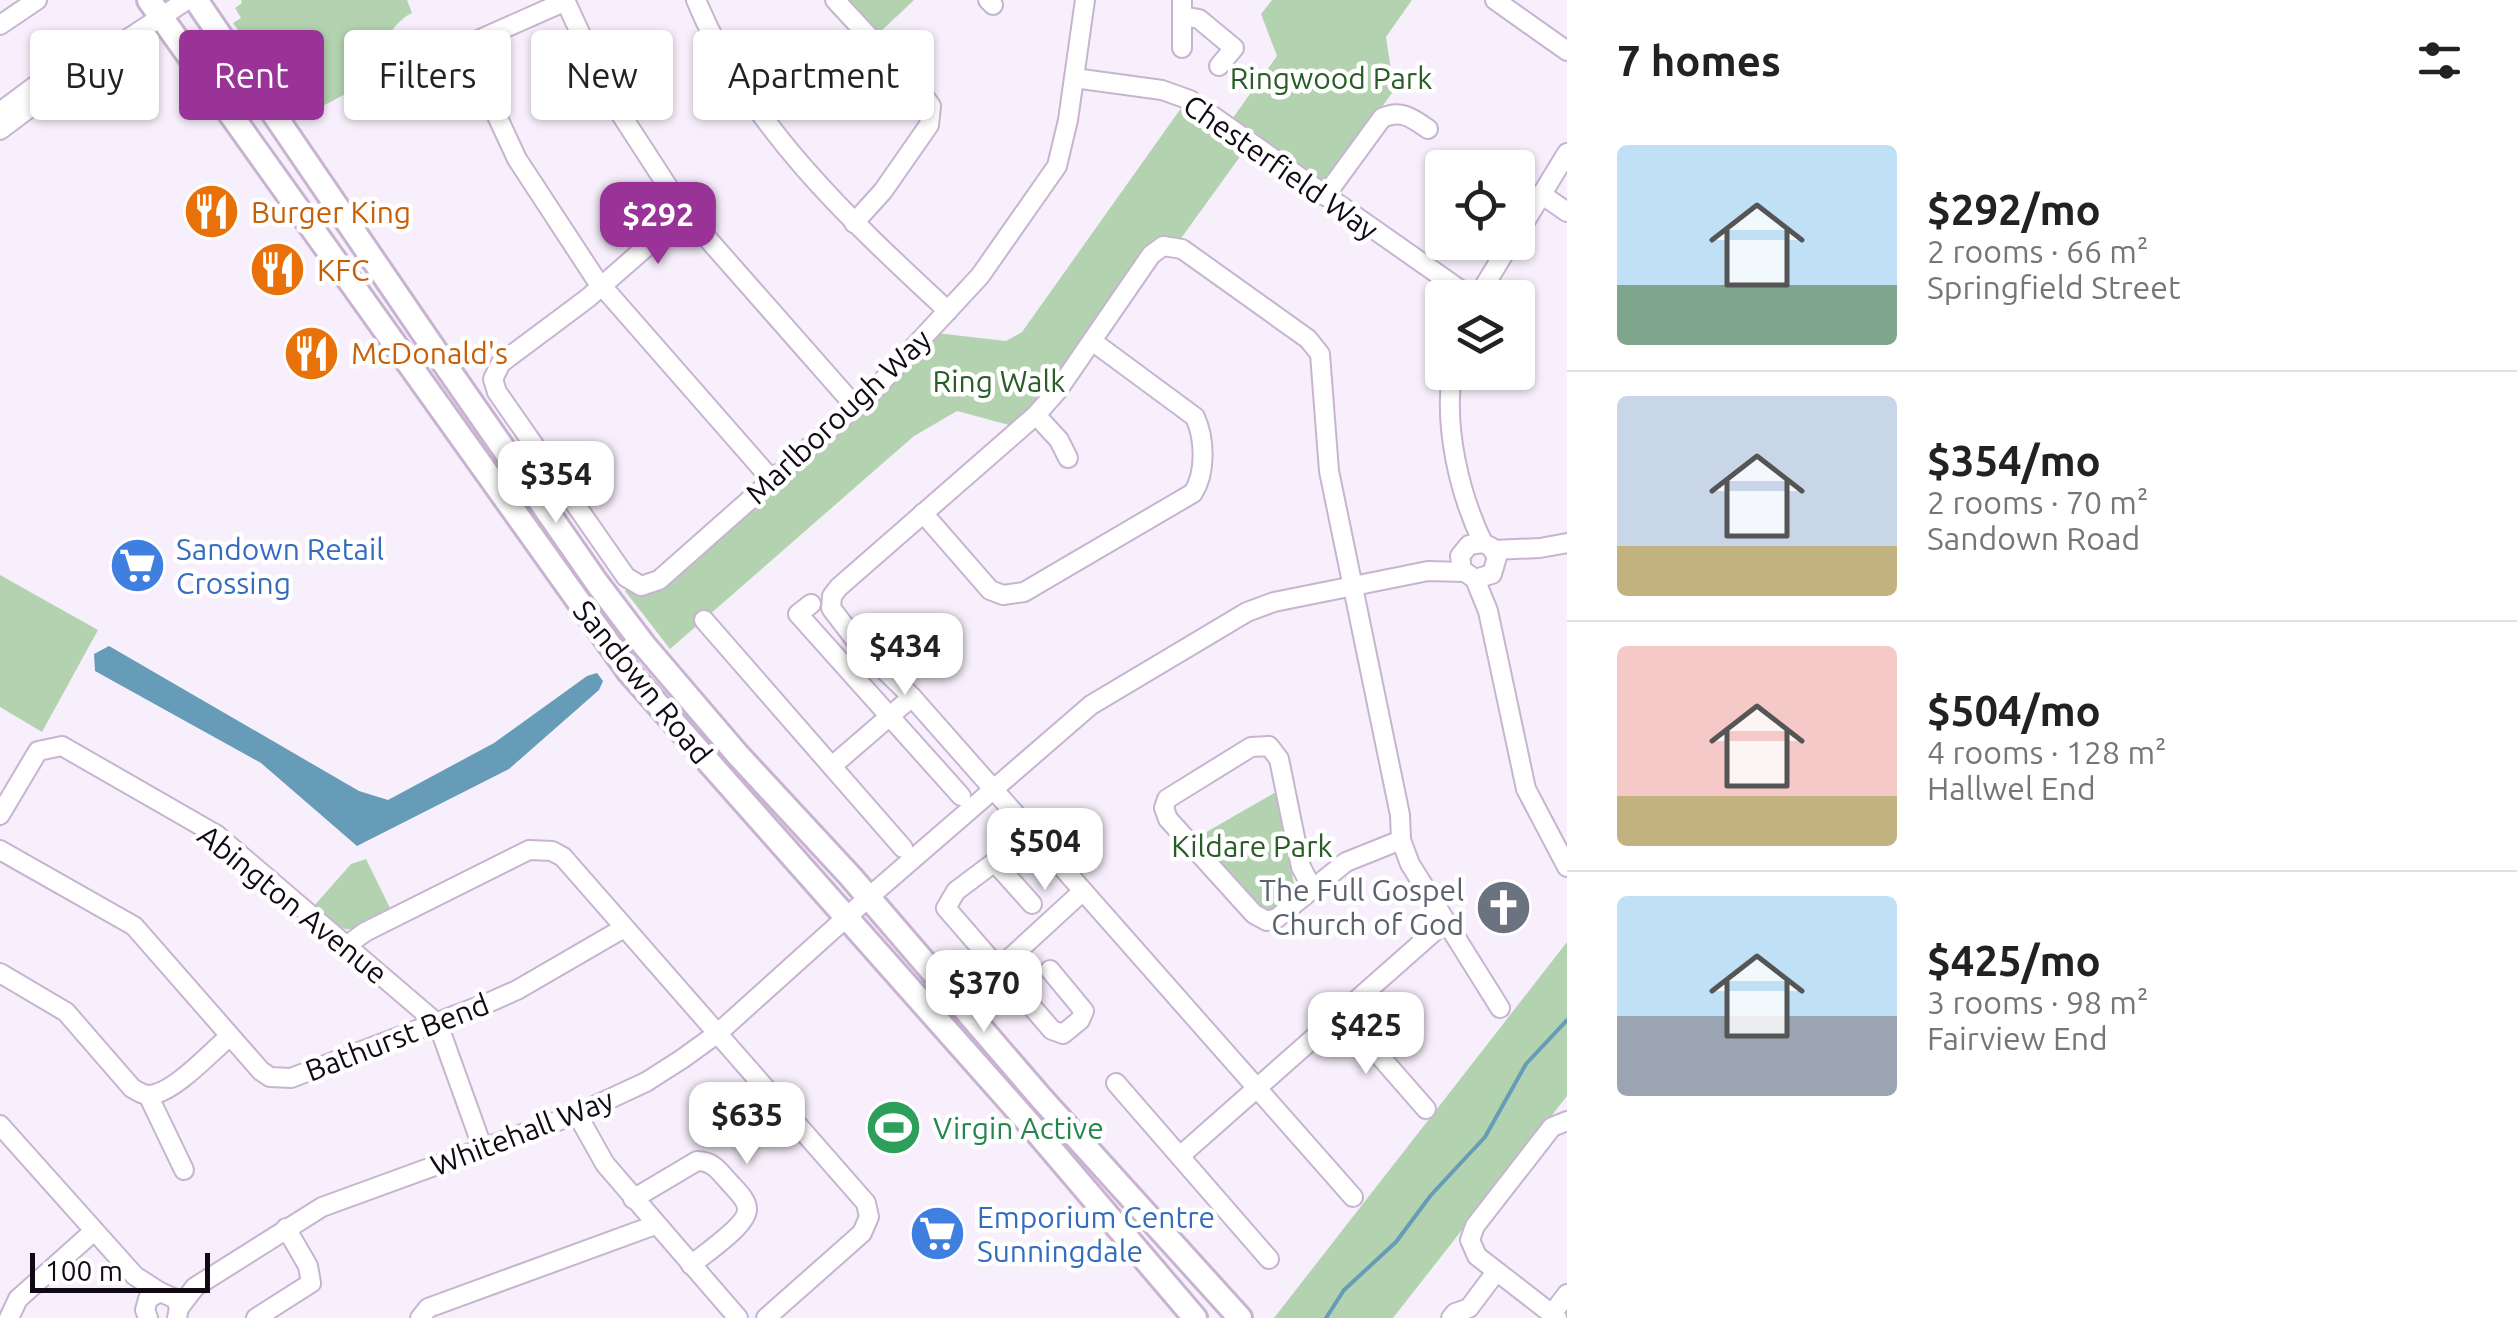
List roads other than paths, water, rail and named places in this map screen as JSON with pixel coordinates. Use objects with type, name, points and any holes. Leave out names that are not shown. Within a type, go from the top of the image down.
[{"type":"main road","name":"Sandown Road","points":[[196,0],[608,597],[689,699],[1240,1318]]},
{"type":"main road","name":"Sandown Road","points":[[155,8],[629,672],[1034,1129],[1195,1318]]},
{"type":"street","points":[[128,30],[155,8],[186,0]]},
{"type":"street","points":[[696,0],[714,40],[778,138],[854,224],[948,311]]},
{"type":"street","points":[[835,0],[924,96],[932,112],[930,125],[854,224]]},
{"type":"street","name":"Marlborough Way","points":[[601,286],[501,362],[493,379],[497,392],[626,576],[641,586],[658,580],[874,390],[980,276],[1050,179],[1062,151],[1085,0]]},
{"type":"street","points":[[1496,0],[1567,51]]},
{"type":"street","points":[[502,30],[566,1],[609,96],[685,213],[854,406]]},
{"type":"street","points":[[0,25],[29,2]]},
{"type":"street","points":[[1182,8],[1182,48]]},
{"type":"street","points":[[1182,8],[1234,48],[1219,66]]},
{"type":"street","name":"Chesterfield Way","points":[[1074,78],[1154,88],[1180,96],[1448,280]]},
{"type":"street","points":[[0,112],[30,90]]},
{"type":"street","points":[[0,130],[30,108]]},
{"type":"street","points":[[1324,196],[1382,118],[1404,114],[1428,129]]},
{"type":"street","points":[[499,120],[517,159],[601,286],[771,479]]},
{"type":"street","points":[[1535,204],[1567,154]]},
{"type":"street","points":[[1541,194],[1567,212]]},
{"type":"street","points":[[601,286],[685,213]]},
{"type":"street","points":[[1354,1197],[912,697],[833,614],[831,602],[839,586],[1036,414],[1151,255],[1168,245],[1182,249],[1308,339],[1322,360],[1329,471],[1400,815],[1401,840],[1410,864],[1500,1008]]},
{"type":"street","points":[[923,513],[990,590],[1011,596],[1193,492],[1202,471],[1200,430],[1195,417],[1092,340]]},
{"type":"street","points":[[1452,390],[1452,428],[1526,789],[1567,867]]},
{"type":"street","points":[[1036,414],[1060,440],[1068,458]]},
{"type":"street","points":[[1479,561],[1567,542]]},
{"type":"street","name":"Whitehall Way","points":[[163,1310],[322,1206],[578,1114],[646,1082],[718,1034],[845,918],[1104,696],[1232,621],[1266,604],[1479,561]]},
{"type":"street","points":[[810,604],[798,614],[961,796]]},
{"type":"street","points":[[704,620],[904,848]]},
{"type":"street","points":[[832,766],[912,697]]},
{"type":"street","points":[[1312,888],[1300,867],[1274,749],[1256,745],[1167,799],[1164,808],[1168,819],[1258,918],[1267,921],[1277,918],[1352,859],[1401,840]]},
{"type":"street","name":"Abington Avenue","points":[[0,815],[38,751],[62,746],[217,835],[438,1024],[483,1149]]},
{"type":"street","points":[[346,946],[365,932],[529,850],[540,848],[563,857],[802,1127],[868,1208],[867,1226],[862,1233],[766,1318]]},
{"type":"street","name":"Bathurst Bend","points":[[0,850],[134,926],[260,1072],[270,1077],[290,1078],[438,1024],[517,990],[624,928]]},
{"type":"street","points":[[1032,904],[992,864],[949,899],[948,912],[1052,1030],[1063,1034],[1084,1011],[1050,970]]},
{"type":"street","points":[[998,969],[1083,890]]},
{"type":"street","points":[[1180,1156],[1445,922]]},
{"type":"street","points":[[0,973],[66,1012],[132,1088],[148,1095],[184,1170]]},
{"type":"street","points":[[1342,1014],[1426,1109]]},
{"type":"street","points":[[148,1095],[170,1087],[229,1037]]},
{"type":"street","points":[[1116,1083],[1269,1259]]},
{"type":"street","points":[[578,1114],[605,1164],[633,1200],[738,1318]]},
{"type":"street","points":[[1567,1120],[1552,1126],[1471,1233],[1474,1252],[1554,1316],[1567,1294]]},
{"type":"street","points":[[0,1124],[163,1310]]},
{"type":"street","points":[[633,1200],[697,1161],[710,1162],[720,1172],[746,1202],[747,1213],[740,1224],[690,1265]]},
{"type":"street","points":[[420,1318],[428,1308],[655,1224]]},
{"type":"street","points":[[256,1318],[310,1284],[308,1266],[286,1228]]},
{"type":"street","points":[[9,1318],[18,1299],[94,1231]]},
{"type":"street","points":[[1451,1318],[1455,1313],[1476,1313],[1496,1272]]},
{"type":"water","points":[[109,646],[359,791],[388,800],[494,743],[587,676],[597,673],[603,681],[599,690],[509,769],[357,846],[261,763],[95,671],[94,654]]},
{"type":"waterway","points":[[1326,1318],[1344,1290],[1396,1242],[1431,1195],[1485,1137],[1526,1064],[1567,1020]]},
{"type":"place","name":"Burger King","points":[[212,212]]},
{"type":"place","name":"KFC","points":[[278,270]]},
{"type":"place","name":"McDonald's","points":[[312,353]]},
{"type":"place","name":"Sandown Retail Crossing","points":[[137,566]]},
{"type":"place","name":"The Full Gospel Church of God","points":[[1503,907]]},
{"type":"place","name":"Virgin Active","points":[[894,1128]]},
{"type":"place","name":"Emporium Centre Sunningdale","points":[[938,1234]]},
{"type":"park label","name":"Ringwood Park","points":[[1331,78]]},
{"type":"park label","name":"Ring Walk","points":[[999,381]]},
{"type":"park label","name":"Kildare Park","points":[[1252,846]]}]
